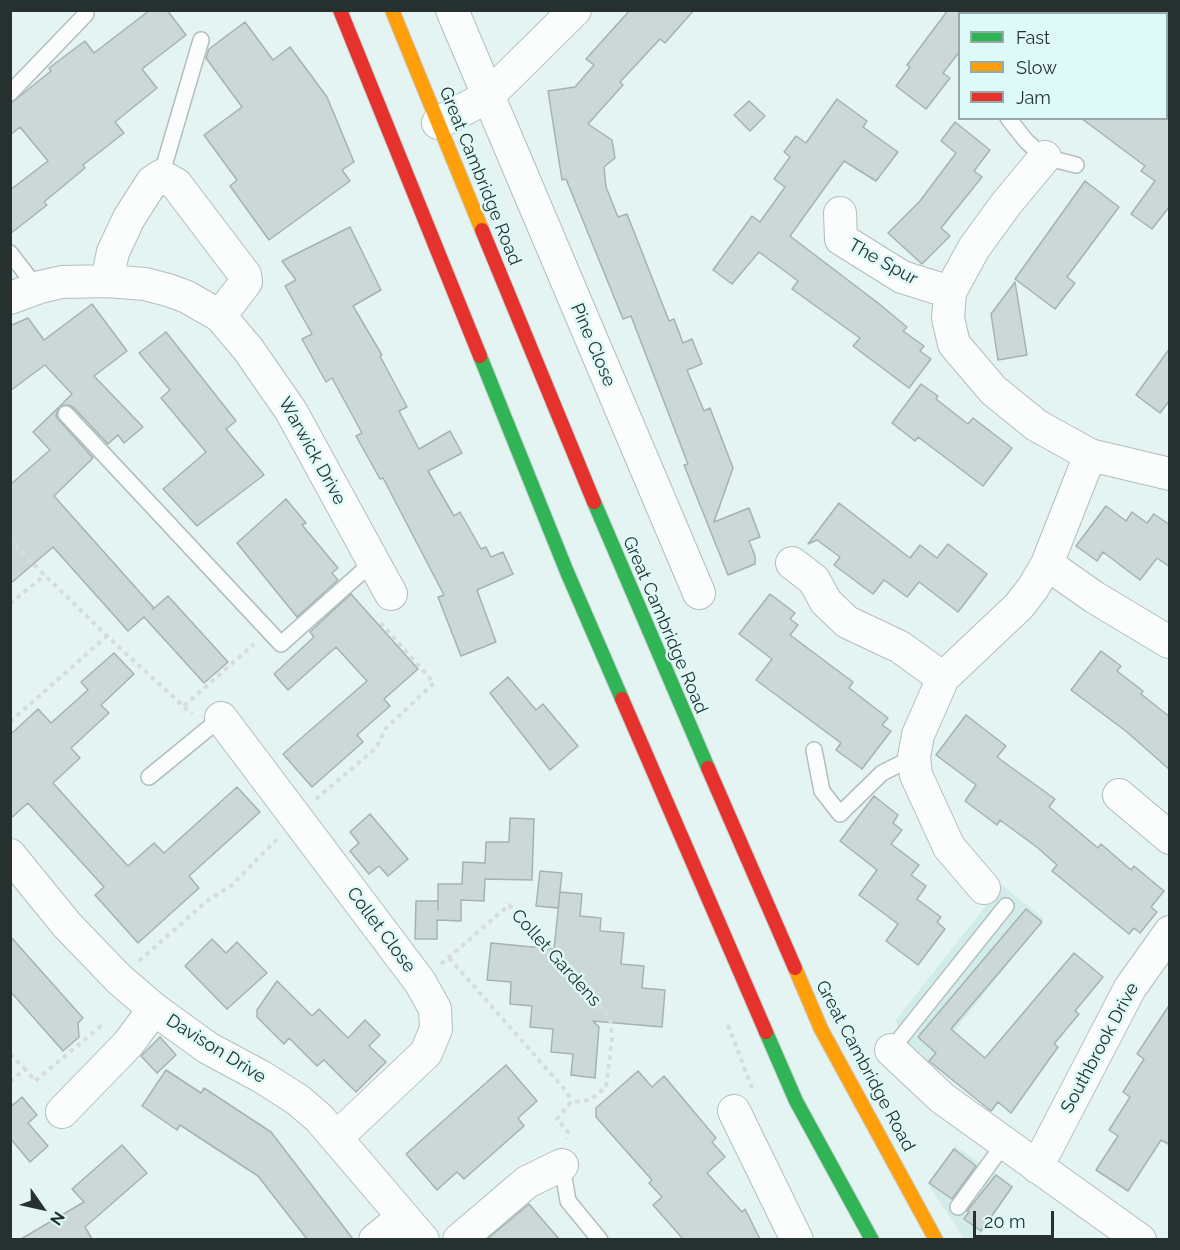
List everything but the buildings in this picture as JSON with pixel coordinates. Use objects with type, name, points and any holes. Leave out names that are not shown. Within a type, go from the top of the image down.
[{"type":"highway","points":[[340,10],[590,626],[796,1101],[872,1239]]},
{"type":"highway","name":"Great Cambridge Road","points":[[392,10],[649,636],[821,1029],[936,1239]]},
{"type":"street","name":"Pine Close","points":[[452,10],[487,98],[699,593]]},
{"type":"street","points":[[438,123],[487,98],[575,10]]},
{"type":"street","points":[[1046,157],[1006,204],[974,248],[950,292],[947,306],[954,344],[974,369],[1016,411],[1090,455],[1170,474]]},
{"type":"street","points":[[107,281],[113,252],[129,218],[152,182],[161,176],[177,184],[245,275],[246,282],[220,316]]},
{"type":"street","name":"The Spur","points":[[840,213],[841,239],[902,277],[950,292]]},
{"type":"street","name":"Warwick Drive","points":[[24,293],[62,282],[107,281],[146,284],[187,297],[220,316],[248,349],[291,411],[391,594]]},
{"type":"street","points":[[995,897],[949,847],[916,775],[914,757],[924,716],[943,678],[1019,606],[1047,564],[1090,455]]},
{"type":"street","points":[[792,563],[814,580],[826,603],[847,622],[900,647],[943,678]]},
{"type":"street","points":[[1047,564],[1094,597],[1169,642]]},
{"type":"street","name":"Collet Close","points":[[214,724],[296,817],[420,982],[435,1009],[436,1029],[430,1047],[416,1064],[337,1137]]},
{"type":"street","points":[[1119,795],[1170,838]]},
{"type":"street","name":"Davison Drive","points":[[10,855],[67,925],[119,980],[208,1048],[298,1100],[337,1137],[413,1228]]},
{"type":"street","name":"Southbrook Drive","points":[[1037,1167],[1130,988],[1170,932]]},
{"type":"street","points":[[62,1112],[128,1044],[154,1009]]},
{"type":"street","points":[[891,1050],[942,1098],[1140,1239]]},
{"type":"street","points":[[734,1111],[797,1239]]},
{"type":"street","points":[[459,1239],[527,1182],[562,1165]]},
{"type":"street","points":[[375,1239],[413,1228]]},
{"type":"lane","points":[[10,93],[86,14]]},
{"type":"lane","points":[[161,176],[201,40]]},
{"type":"lane","points":[[1010,120],[1027,142],[1046,157],[1076,165]]},
{"type":"lane","points":[[10,253],[24,293]]},
{"type":"lane","points":[[66,414],[267,632],[281,644],[373,562]]},
{"type":"lane","points":[[149,777],[214,724]]},
{"type":"lane","points":[[814,750],[822,791],[840,814],[882,773],[914,757]]},
{"type":"lane","points":[[891,1050],[995,897]]},
{"type":"lane","points":[[958,1207],[1004,1144]]},
{"type":"lane","points":[[562,1165],[568,1201],[600,1239]]},
{"type":"path","points":[[10,538],[107,636],[184,706],[214,724]]},
{"type":"path","points":[[10,604],[45,575]]},
{"type":"path","points":[[119,980],[207,901],[232,885],[296,817],[376,748],[386,728],[434,683],[348,585]]},
{"type":"path","points":[[184,706],[267,632]]},
{"type":"path","points":[[10,722],[107,636]]},
{"type":"path","name":"Collet Gardens","points":[[420,982],[509,905],[610,1018],[612,1039],[606,1087],[590,1100],[571,1102]]},
{"type":"path","points":[[449,958],[567,1092],[571,1102],[557,1119],[568,1132],[562,1165]]},
{"type":"path","points":[[10,1054],[35,1081],[100,1026],[128,1044]]},
{"type":"path","points":[[10,1082],[25,1069]]},
{"type":"shaded area","points":[[1002,885],[1044,919],[928,1064],[899,1033],[896,1020]]},
{"type":"shaded area","points":[[955,1146],[1014,1186],[978,1239],[965,1240],[928,1184]]},
{"type":"traffic: fast","points":[[480,356],[567,572],[622,699]]},
{"type":"traffic: fast","points":[[594,502],[708,768]]},
{"type":"traffic: fast","points":[[766,1032],[796,1101],[872,1240]]},
{"type":"traffic: slow","points":[[392,10],[482,230]]},
{"type":"traffic: slow","points":[[795,968],[821,1029],[936,1240]]},
{"type":"traffic: jam","points":[[340,10],[480,356]]},
{"type":"traffic: jam","points":[[482,230],[594,502]]},
{"type":"traffic: jam","points":[[622,699],[766,1032]]},
{"type":"traffic: jam","points":[[708,768],[795,968]]}]
